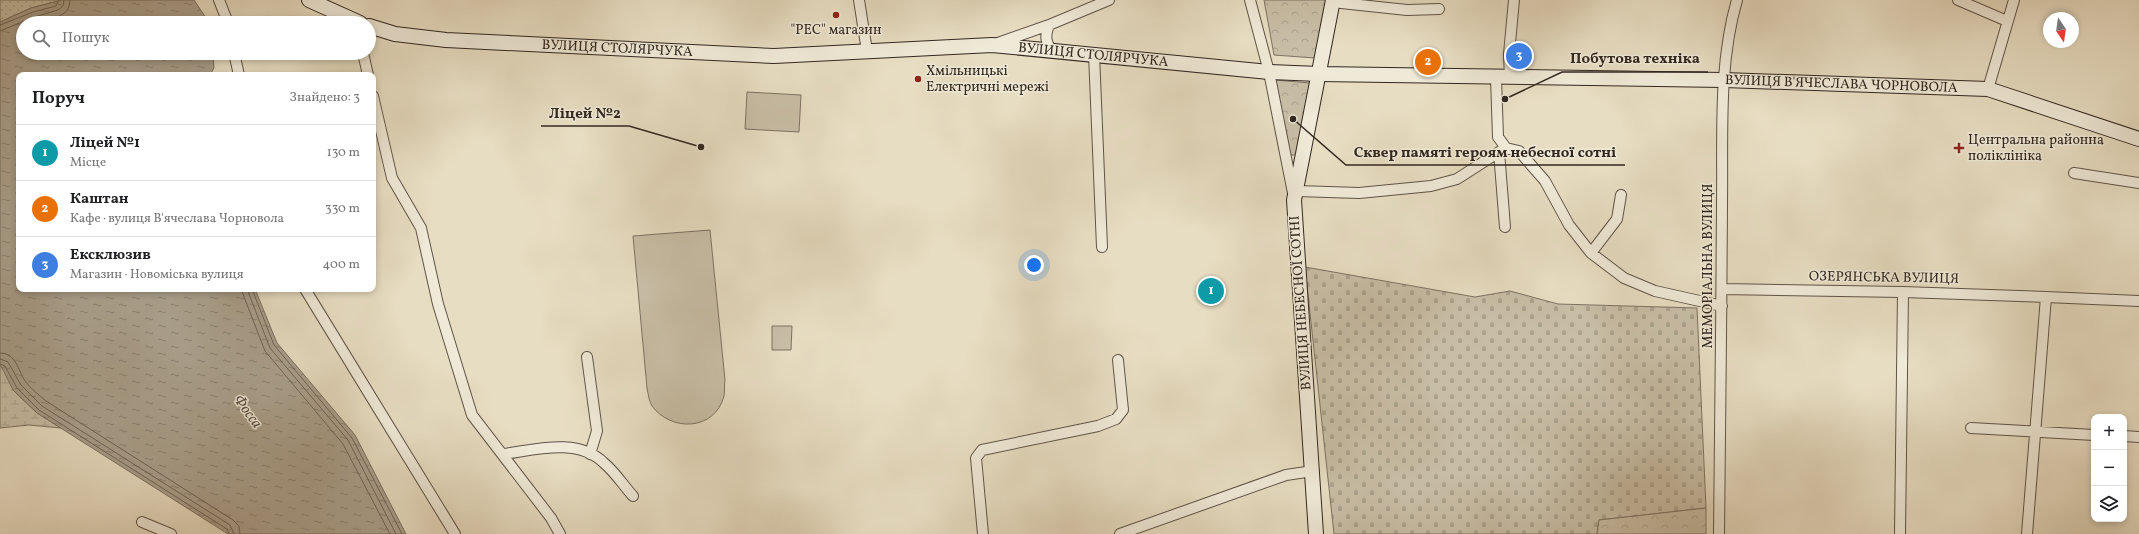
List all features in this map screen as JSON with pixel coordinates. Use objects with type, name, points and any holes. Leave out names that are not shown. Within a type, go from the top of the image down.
[{"type":"street","points":[[219,0],[226,16]]},
{"type":"street","points":[[226,0],[227,16]]},
{"type":"street","points":[[309,0],[344,16]]},
{"type":"street","points":[[859,0],[867,51]]},
{"type":"street","points":[[992,45],[1049,25],[1109,0]]},
{"type":"street","points":[[1250,0],[1269,72],[1296,196],[1359,193],[1431,186],[1457,179],[1503,150],[1520,151],[1545,181],[1569,225],[1591,253],[1624,278],[1649,289],[1722,306]]},
{"type":"street","points":[[1505,227],[1503,150],[1498,137],[1503,78],[1509,54],[1514,0]]},
{"type":"street","name":"МЕМОРІАЛЬНА ВУЛИЦЯ","points":[[1719,534],[1722,388],[1724,80],[1732,19],[1737,0]]},
{"type":"street","points":[[1958,0],[2007,21]]},
{"type":"street","points":[[1988,89],[2014,0]]},
{"type":"street","points":[[1332,1],[1407,10],[1440,9]]},
{"type":"street","name":"ВУЛИЦЯ НЕБЕСНОЇ СОТНІ","points":[[1316,534],[1296,196],[1332,1]]},
{"type":"street","points":[[1049,25],[1045,34],[1046,43],[1052,51]]},
{"type":"street","name":"ВУЛИЦЯ СТОЛЯРЧУКА","points":[[376,28],[395,34],[454,40],[774,56],[992,45],[1269,72],[1319,74]]},
{"type":"street","points":[[1094,54],[1102,247]]},
{"type":"street","points":[[236,60],[238,72]]},
{"type":"street","points":[[365,60],[367,72]]},
{"type":"street","name":"ВУЛИЦЯ В'ЯЧЕСЛАВА ЧОРНОВОЛА","points":[[1319,74],[1503,78],[1724,80],[1988,89],[2139,139]]},
{"type":"street","points":[[376,109],[392,178],[422,228],[438,304],[472,415],[551,518],[560,534]]},
{"type":"street","points":[[2074,173],[2139,183]]},
{"type":"street","points":[[1591,253],[1617,219],[1621,195]]},
{"type":"street","name":"ОЗЕРЯНСЬКА ВУЛИЦЯ","points":[[1722,289],[1903,292],[2139,301]]},
{"type":"street","points":[[307,292],[455,534]]},
{"type":"street","points":[[1900,534],[1903,292]]},
{"type":"street","points":[[2027,534],[2046,297]]},
{"type":"street","points":[[587,357],[597,431],[590,454]]},
{"type":"street","points":[[983,534],[976,458],[982,450],[1098,426],[1116,419],[1123,410],[1118,360]]},
{"type":"street","points":[[1971,428],[2091,435]]},
{"type":"street","points":[[2127,436],[2139,437]]},
{"type":"street","points":[[503,454],[566,446],[590,454],[604,462],[633,496]]},
{"type":"street","points":[[1120,534],[1286,475],[1313,472]]},
{"type":"street","points":[[142,522],[171,534]]},
{"type":"green space","points":[[0,0],[62,0],[31,8],[0,22]]},
{"type":"green space","points":[[1264,0],[1326,0],[1315,58],[1274,55]]},
{"type":"green space","points":[[1275,80],[1310,83],[1298,155],[1289,155]]},
{"type":"green space","points":[[747,92],[801,95],[799,132],[745,129]]},
{"type":"green space","points":[[710,230],[725,380],[724,396],[719,408],[712,416],[692,424],[681,423],[670,420],[660,414],[652,406],[649,399],[633,236]]},
{"type":"green space","points":[[1305,267],[1475,297],[1510,291],[1558,304],[1697,308],[1706,508],[1599,520],[1597,534],[1334,534]]},
{"type":"green space","points":[[772,326],[792,326],[791,350],[772,350]]},
{"type":"green space","points":[[0,351],[13,390],[37,413],[61,428],[29,425],[0,428]]},
{"type":"green space","points":[[1706,508],[1706,534],[1597,534],[1599,520]]},
{"type":"water","name":"Фосса","points":[[62,0],[194,0],[205,16],[16,16],[16,60],[213,60],[214,68],[212,72],[16,72],[16,292],[256,292],[277,343],[355,435],[406,534],[228,534],[37,413],[13,390],[0,364],[0,22],[31,8]]},
{"type":"place","name":"\"РЕС\" магазин","points":[[836,15]]},
{"type":"place","name":"Ексклюзив","points":[[1519,56]]},
{"type":"place","name":"Каштан","points":[[1428,62]]},
{"type":"place","name":"Хмільницькі Електричні мережі","points":[[918,79]]},
{"type":"place","name":"Побутова техніка","points":[[1505,99]]},
{"type":"place","name":"Сквер памяті героям небесної сотні","points":[[1293,119]]},
{"type":"place","name":"Ліцей №2","points":[[701,147]]},
{"type":"place","name":"Центральна районна поліклініка","points":[[1959,148]]},
{"type":"place","name":"Ліцей №1","points":[[1211,291]]}]
